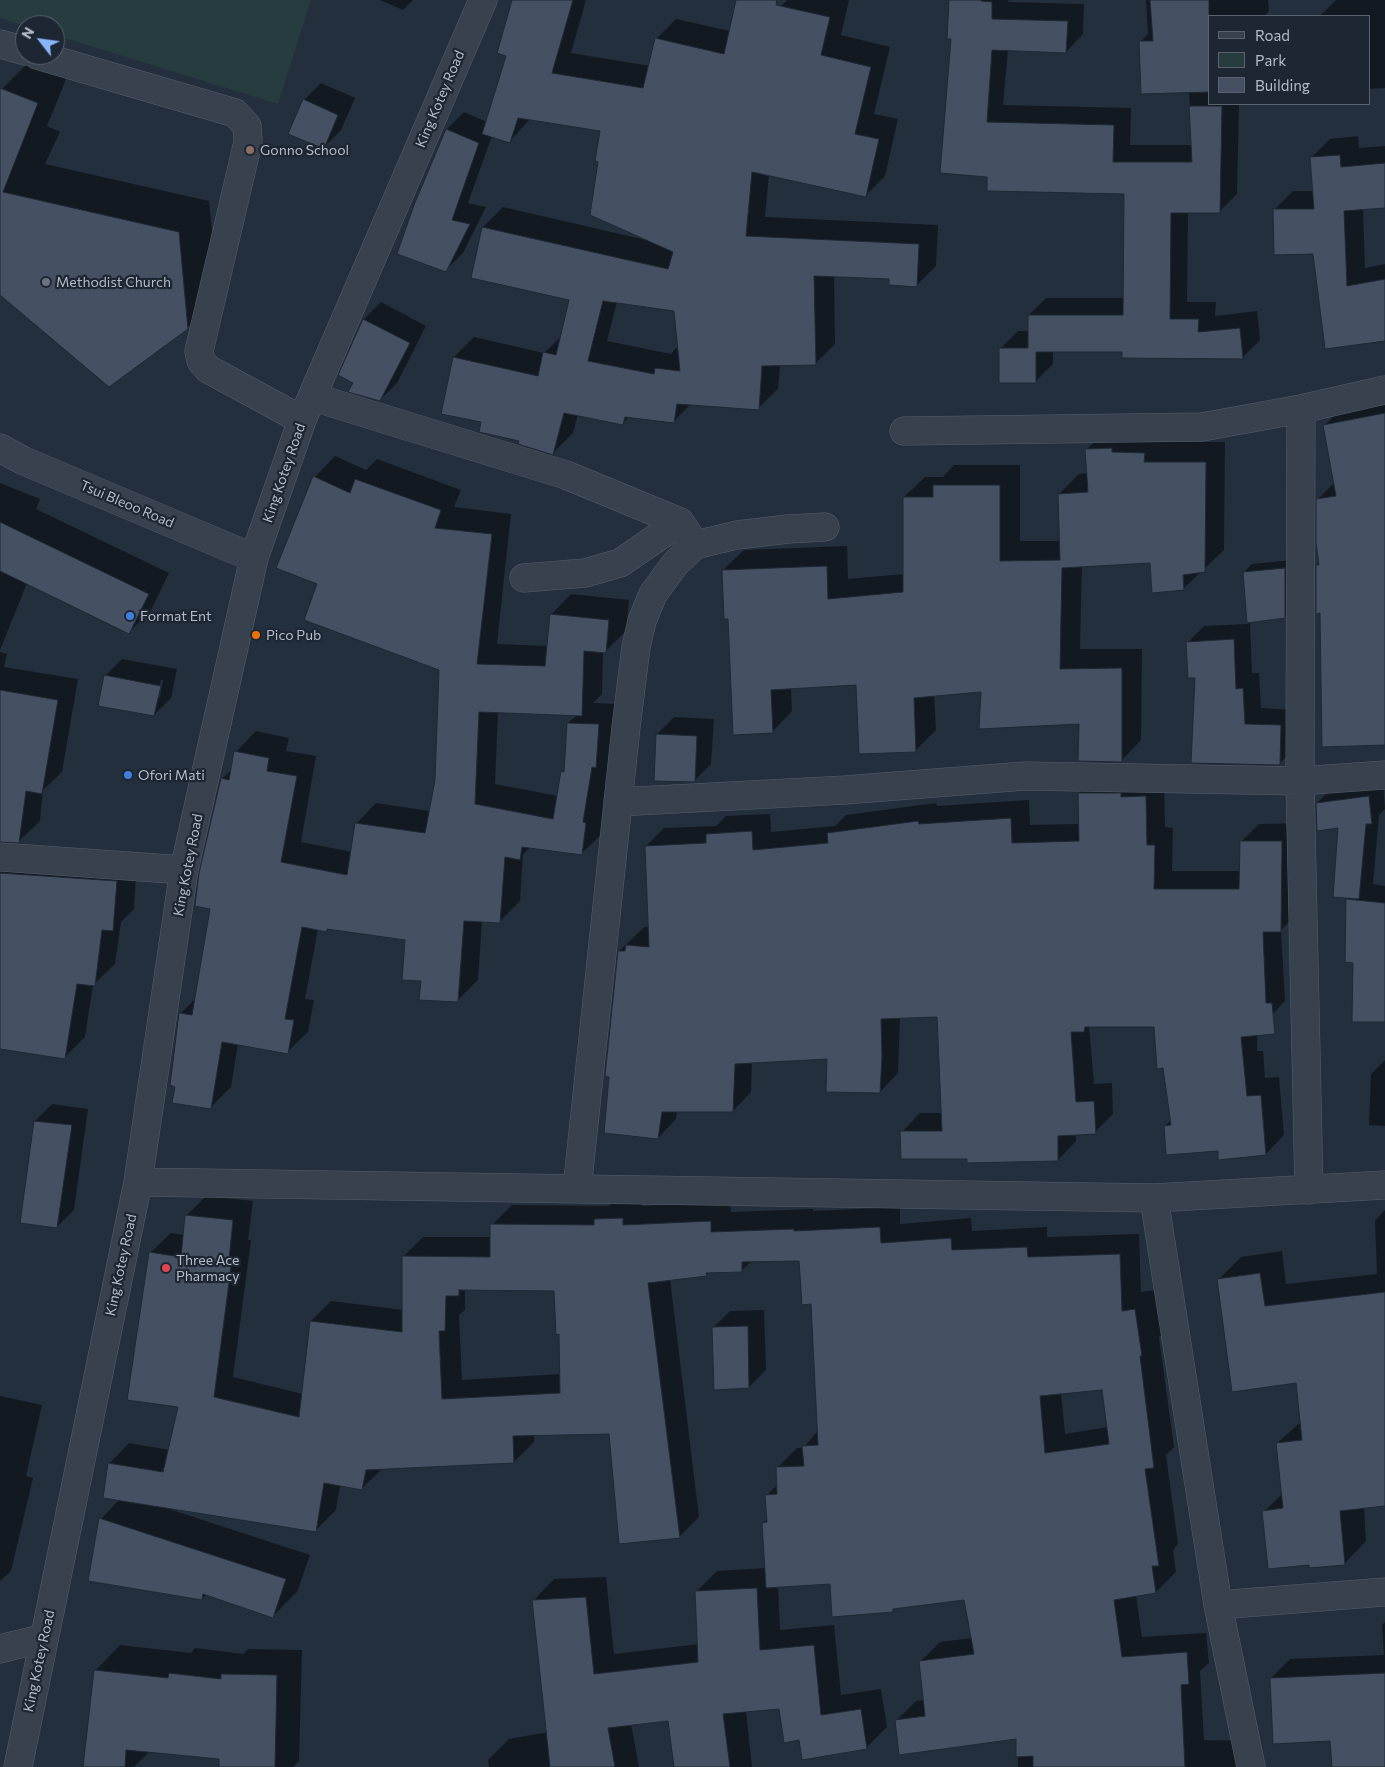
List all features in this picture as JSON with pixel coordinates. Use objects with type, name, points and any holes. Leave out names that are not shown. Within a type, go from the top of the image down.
[{"type":"street","name":"King Kotey Road","points":[[18,1767],[138,1182],[184,870],[254,558],[307,408],[482,0]]},
{"type":"street","points":[[0,44],[15,48]]},
{"type":"street","points":[[65,63],[235,114],[247,126],[248,142],[198,351],[201,361],[208,369],[307,408],[566,475],[680,522],[696,545]]},
{"type":"street","points":[[904,431],[1202,427],[1301,409],[1385,390]]},
{"type":"street","points":[[1301,409],[1300,781],[1309,1190]]},
{"type":"street","name":"Tsui Bleoo Road","points":[[0,448],[24,461],[254,558]]},
{"type":"street","points":[[524,578],[585,573],[620,563],[680,522]]},
{"type":"street","points":[[577,1189],[618,802],[636,647],[642,621],[653,594],[675,564],[696,545],[737,535],[824,527]]},
{"type":"street","points":[[618,802],[845,790],[1025,776],[1300,781],[1385,774]]},
{"type":"street","points":[[0,857],[184,870]]},
{"type":"street","points":[[138,1182],[1154,1198],[1385,1185]]},
{"type":"street","points":[[1154,1198],[1218,1605],[1251,1767]]},
{"type":"street","points":[[1218,1605],[1385,1592]]},
{"type":"street","points":[[0,1649],[44,1638]]},
{"type":"green space","points":[[0,0],[311,0],[278,104],[65,38],[65,15],[15,15],[15,23],[0,18]]},
{"type":"building","points":[[512,0],[573,0],[552,73],[643,88],[655,38],[724,54],[736,0],[777,0],[776,5],[830,17],[821,55],[871,67],[855,134],[879,139],[866,197],[752,172],[746,236],[919,244],[917,287],[889,285],[889,279],[814,276],[816,365],[762,366],[759,410],[677,404],[674,423],[625,417],[623,425],[564,413],[553,455],[518,444],[519,441],[479,432],[481,422],[441,414],[453,357],[538,376],[543,352],[556,355],[569,300],[471,278],[482,227],[668,269],[673,252],[590,215],[598,162],[595,161],[600,131],[518,118],[510,143],[482,134],[506,56],[497,53]],"holes":[[[603,301],[674,311],[680,371],[655,368],[654,374],[588,361]]]},
{"type":"building","points":[[949,0],[992,2],[992,19],[1068,21],[1066,53],[992,50],[987,122],[1114,125],[1113,162],[1192,162],[1189,106],[1222,106],[1220,213],[1171,213],[1170,319],[1199,319],[1198,332],[1240,328],[1243,359],[1122,358],[1122,352],[1036,352],[1036,383],[999,383],[999,348],[1028,348],[1028,315],[1123,315],[1124,194],[987,191],[987,177],[940,173],[951,39],[947,39]]},
{"type":"building","points":[[1150,0],[1209,0],[1208,92],[1141,94],[1139,41],[1153,41]]},
{"type":"building","points":[[0,88],[38,103],[3,192],[179,232],[188,329],[109,387],[0,295]]},
{"type":"building","points":[[303,99],[338,115],[324,149],[288,134]]},
{"type":"building","points":[[446,129],[479,143],[452,220],[470,224],[446,272],[397,254],[414,205]]},
{"type":"building","points":[[1340,155],[1341,167],[1385,163],[1385,208],[1344,211],[1347,286],[1385,279],[1385,341],[1325,349],[1313,254],[1274,255],[1273,209],[1314,209],[1310,157]]},
{"type":"building","points":[[363,319],[410,343],[380,401],[348,392],[353,383],[338,375]]},
{"type":"building","points":[[1385,413],[1385,745],[1322,747],[1320,613],[1316,614],[1316,565],[1319,565],[1316,543],[1316,499],[1336,496],[1323,425]]},
{"type":"building","points":[[1112,448],[1112,452],[1145,453],[1144,462],[1206,462],[1205,572],[1183,575],[1184,590],[1152,593],[1150,563],[1062,568],[1060,669],[1122,668],[1122,762],[1078,761],[1079,724],[979,729],[981,692],[914,698],[916,752],[859,754],[856,685],[771,690],[773,733],[733,735],[728,619],[724,619],[722,570],[827,566],[828,599],[903,592],[903,497],[933,497],[933,485],[1000,485],[1000,561],[1060,560],[1058,494],[1088,492],[1085,449]]},
{"type":"building","points":[[313,476],[350,493],[355,479],[441,510],[435,528],[492,534],[477,664],[545,666],[550,614],[609,620],[606,653],[584,651],[582,716],[479,712],[475,804],[553,819],[561,771],[564,772],[567,723],[599,724],[596,768],[592,767],[583,822],[586,823],[582,855],[522,847],[520,860],[505,857],[500,923],[464,921],[458,1002],[419,1000],[421,981],[402,980],[405,940],[327,929],[327,932],[302,927],[285,1019],[294,1020],[288,1054],[222,1042],[211,1109],[172,1103],[175,1087],[170,1085],[179,1013],[192,1015],[210,909],[195,906],[199,873],[221,778],[229,780],[234,751],[269,758],[267,771],[297,776],[281,862],[347,875],[355,823],[425,833],[435,780],[439,670],[304,620],[317,584],[276,568]]},
{"type":"building","points":[[0,522],[149,594],[129,634],[0,571]]},
{"type":"building","points":[[1285,568],[1285,618],[1247,623],[1243,572]]},
{"type":"building","points":[[1234,639],[1236,689],[1243,688],[1245,724],[1281,725],[1280,765],[1191,763],[1195,678],[1188,678],[1186,642]]},
{"type":"building","points":[[104,675],[161,686],[154,716],[98,706]]},
{"type":"building","points":[[0,690],[58,700],[42,794],[26,791],[19,843],[0,842]]},
{"type":"building","points":[[656,734],[697,736],[695,782],[654,781]]},
{"type":"building","points":[[1078,793],[1121,793],[1121,797],[1146,796],[1147,845],[1155,845],[1154,889],[1239,889],[1240,841],[1282,841],[1281,932],[1263,932],[1266,1003],[1272,1003],[1275,1034],[1241,1037],[1247,1096],[1261,1095],[1266,1155],[1218,1160],[1218,1151],[1166,1155],[1164,1126],[1171,1125],[1163,1068],[1157,1069],[1154,1027],[1085,1027],[1084,1032],[1071,1032],[1076,1102],[1094,1101],[1096,1134],[1058,1136],[1058,1161],[967,1163],[967,1159],[901,1159],[900,1131],[942,1131],[937,1017],[881,1019],[880,1093],[826,1092],[827,1059],[735,1064],[733,1112],[662,1112],[658,1139],[604,1133],[609,1077],[605,1076],[618,951],[625,951],[626,945],[649,947],[645,846],[706,843],[706,834],[752,831],[753,850],[828,843],[827,833],[918,821],[919,824],[1011,818],[1012,843],[1079,841]]},
{"type":"building","points":[[1369,796],[1372,824],[1366,824],[1359,899],[1333,897],[1338,828],[1317,831],[1316,803]]},
{"type":"building","points":[[0,873],[117,881],[113,931],[102,930],[95,986],[77,984],[65,1059],[0,1049]]},
{"type":"building","points":[[1346,899],[1385,903],[1385,1022],[1352,1022],[1353,963],[1345,962]]},
{"type":"building","points":[[34,1121],[72,1125],[57,1228],[20,1223]]},
{"type":"building","points":[[185,1215],[233,1220],[229,1260],[232,1260],[214,1397],[299,1417],[310,1321],[402,1332],[402,1256],[490,1257],[490,1224],[594,1225],[594,1219],[623,1218],[623,1225],[711,1221],[711,1232],[880,1227],[881,1243],[951,1238],[952,1250],[1027,1247],[1028,1257],[1120,1254],[1122,1311],[1135,1309],[1142,1356],[1140,1356],[1154,1468],[1145,1469],[1159,1566],[1152,1566],[1156,1593],[1114,1600],[1122,1657],[1187,1652],[1189,1684],[1181,1685],[1185,1767],[1033,1767],[1033,1756],[1016,1757],[1016,1739],[899,1755],[895,1720],[925,1716],[919,1661],[974,1654],[964,1600],[893,1609],[893,1612],[832,1617],[830,1584],[766,1588],[762,1523],[767,1522],[765,1495],[777,1494],[776,1467],[804,1466],[802,1446],[818,1445],[811,1304],[802,1305],[799,1261],[742,1262],[742,1272],[706,1273],[707,1276],[648,1283],[680,1538],[619,1544],[609,1434],[513,1436],[514,1463],[366,1470],[362,1490],[324,1483],[316,1532],[103,1498],[108,1463],[163,1472],[178,1407],[127,1400],[149,1252],[181,1257]],"holes":[[[459,1290],[554,1291],[556,1335],[559,1334],[560,1393],[442,1399],[439,1331],[445,1331],[446,1296],[459,1296]],[[1102,1390],[1109,1444],[1045,1453],[1040,1396]]]},
{"type":"building","points":[[1260,1273],[1265,1306],[1385,1292],[1385,1506],[1340,1511],[1345,1565],[1309,1568],[1309,1565],[1268,1569],[1262,1511],[1283,1508],[1276,1443],[1302,1440],[1296,1383],[1232,1392],[1217,1279]]},
{"type":"building","points":[[748,1326],[749,1388],[714,1390],[712,1327]]},
{"type":"building","points":[[99,1518],[286,1579],[273,1618],[203,1594],[202,1600],[88,1581]]},
{"type":"building","points":[[757,1588],[760,1650],[814,1645],[821,1715],[861,1709],[867,1749],[802,1760],[799,1740],[784,1743],[779,1709],[723,1714],[730,1767],[674,1767],[668,1721],[608,1728],[615,1767],[550,1767],[532,1600],[586,1597],[594,1674],[698,1662],[695,1591]]},
{"type":"building","points":[[94,1670],[168,1678],[169,1673],[221,1679],[221,1674],[277,1675],[275,1767],[219,1767],[219,1759],[126,1750],[125,1767],[83,1767]]},
{"type":"building","points":[[1385,1673],[1385,1767],[1332,1767],[1330,1741],[1273,1744],[1270,1678]]},
{"type":"place","name":"Gonno School","points":[[250,150]]},
{"type":"place","name":"Methodist Church","points":[[46,282]]},
{"type":"place","name":"Format Ent","points":[[130,616]]},
{"type":"place","name":"Pico Pub","points":[[256,635]]},
{"type":"place","name":"Ofori Mati","points":[[128,775]]},
{"type":"place","name":"Three Ace Pharmacy","points":[[166,1268]]}]
